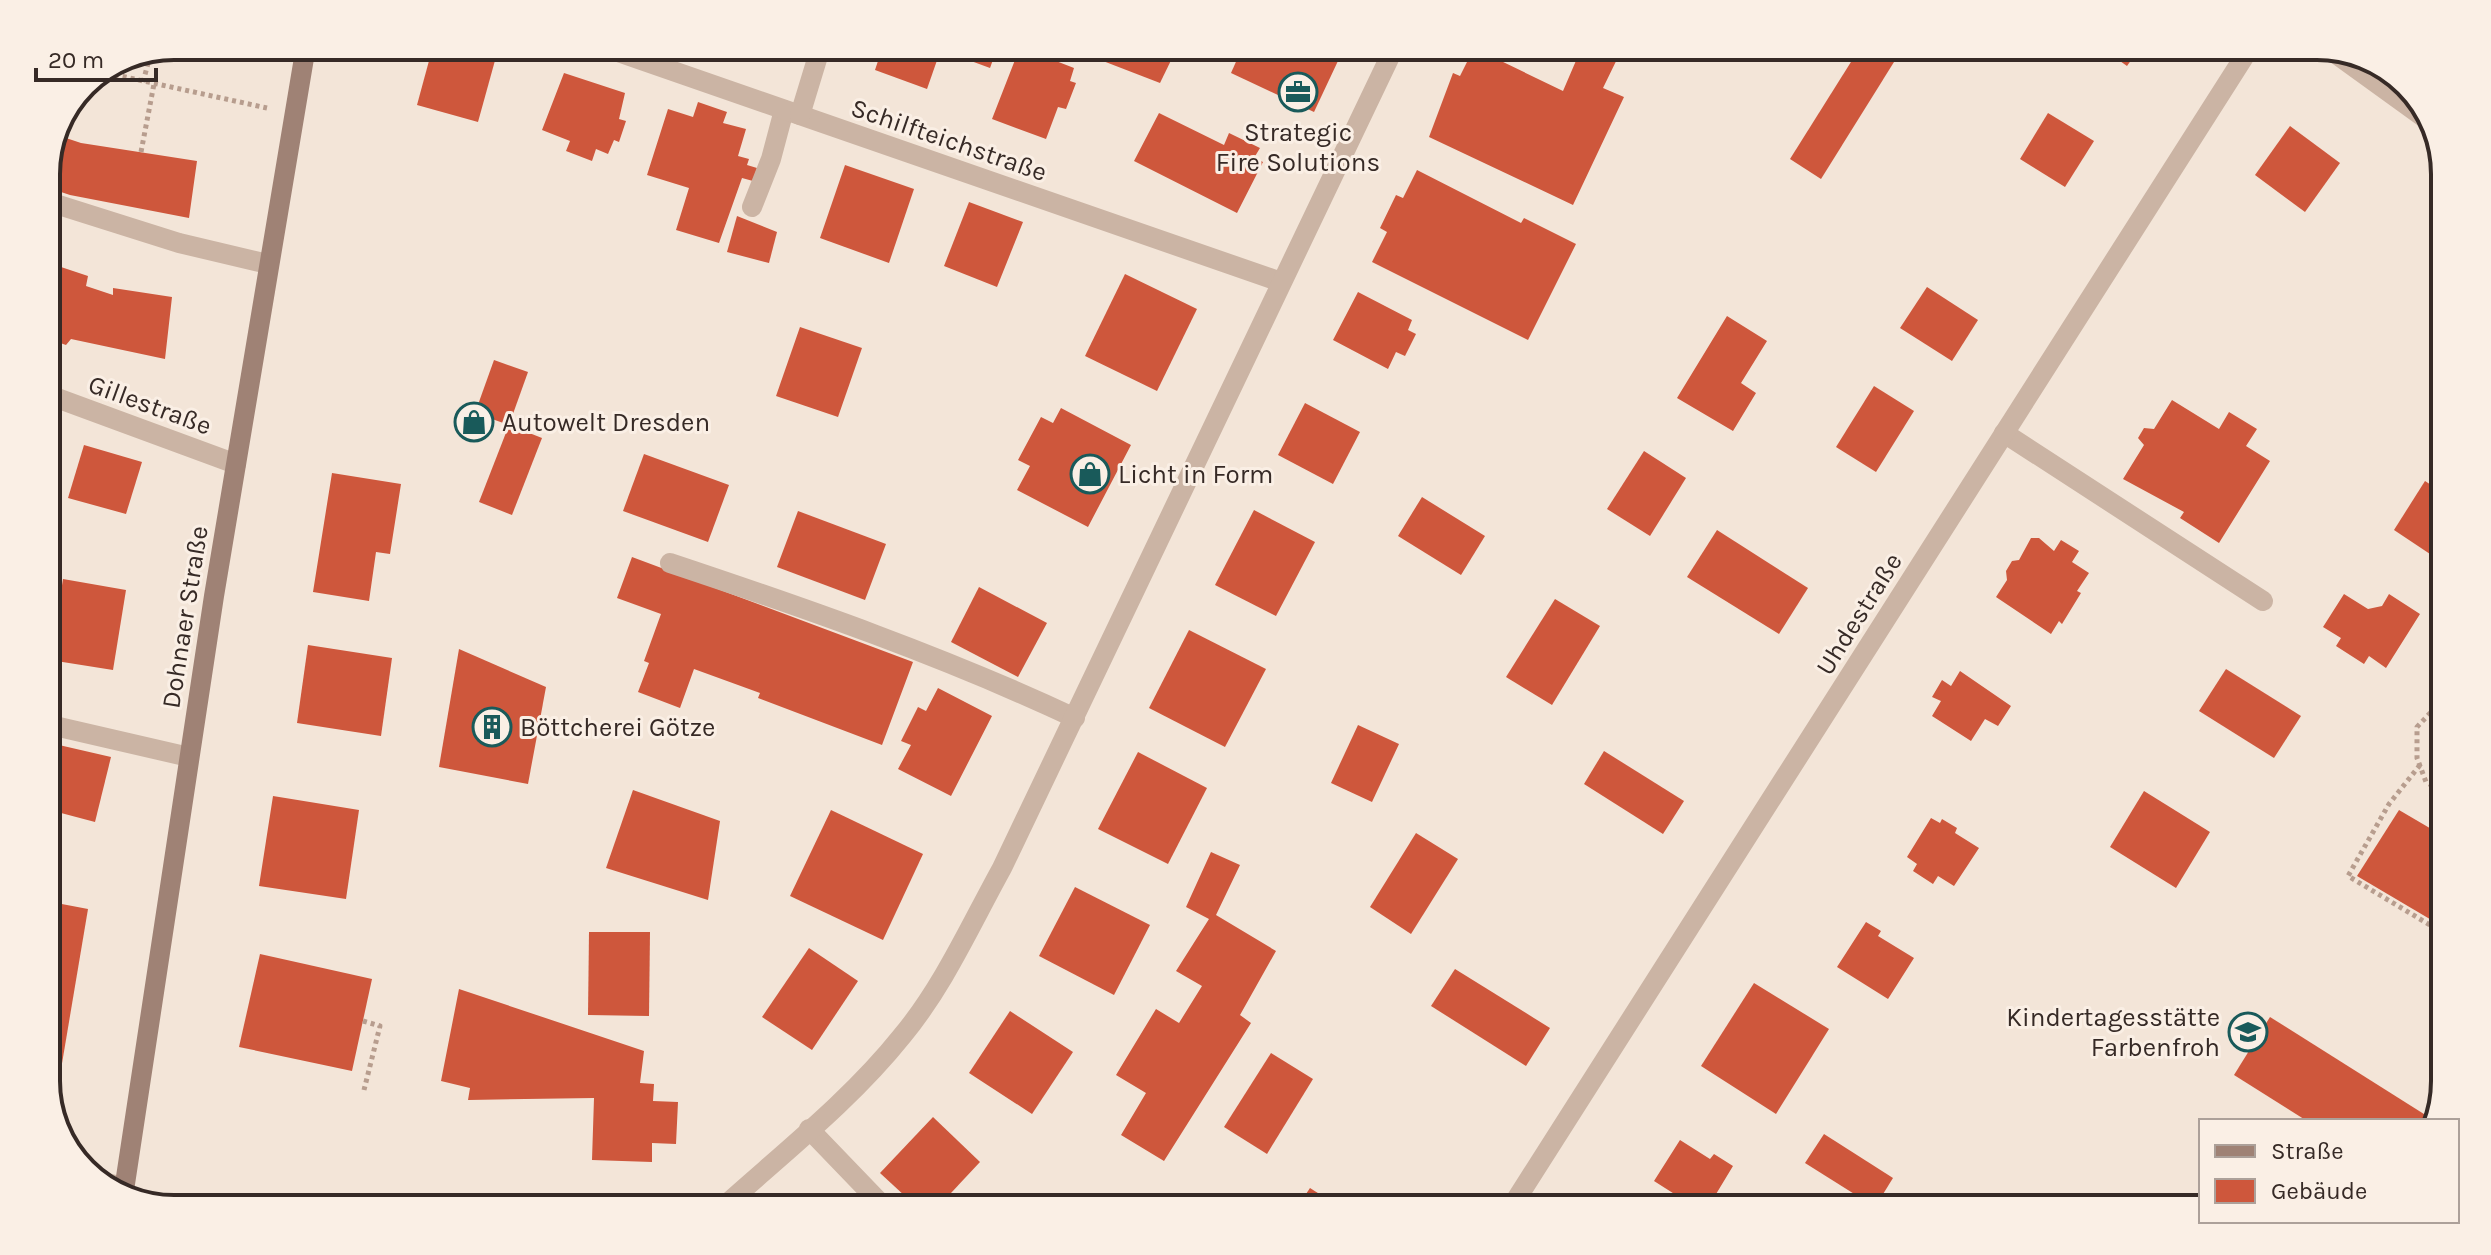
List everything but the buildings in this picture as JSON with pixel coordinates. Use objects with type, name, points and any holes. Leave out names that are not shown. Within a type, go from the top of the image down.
[{"type":"main road","name":"Dohnaer Straße","points":[[124,1183],[189,757],[303,60]]},
{"type":"street","name":"Schilfteichstraße","points":[[642,60],[1281,282]]},
{"type":"street","points":[[752,207],[815,60]]},
{"type":"street","points":[[736,1195],[903,1036],[935,987],[1002,868],[1388,60]]},
{"type":"street","name":"Uhdestraße","points":[[1519,1195],[2242,60]]},
{"type":"street","points":[[2353,66],[2410,108]]},
{"type":"street","points":[[60,205],[179,243],[268,264]]},
{"type":"street","name":"Gillestraße","points":[[60,399],[236,464]]},
{"type":"street","points":[[2004,433],[2263,601]]},
{"type":"street","points":[[670,563],[889,637],[984,675],[1075,718]]},
{"type":"street","points":[[60,727],[189,757]]},
{"type":"street","points":[[809,1129],[873,1195]]},
{"type":"path","points":[[143,82],[148,64]]},
{"type":"path","points":[[116,75],[293,114]]},
{"type":"path","points":[[141,152],[154,84]]},
{"type":"path","points":[[2431,712],[2417,727],[2420,765],[2426,782],[2431,785]]},
{"type":"path","points":[[2420,765],[2389,804],[2348,876],[2431,926]]},
{"type":"path","points":[[363,1021],[380,1026],[364,1090]]},
{"type":"place","name":"Strategic Fire Solutions","points":[[1298,92]]},
{"type":"place","name":"Autowelt Dresden","points":[[474,422]]},
{"type":"place","name":"Licht in Form","points":[[1090,474]]},
{"type":"place","name":"Böttcherei Götze","points":[[492,727]]},
{"type":"place","name":"Kindertagesstätte Farbenfroh","points":[[2248,1032]]}]
